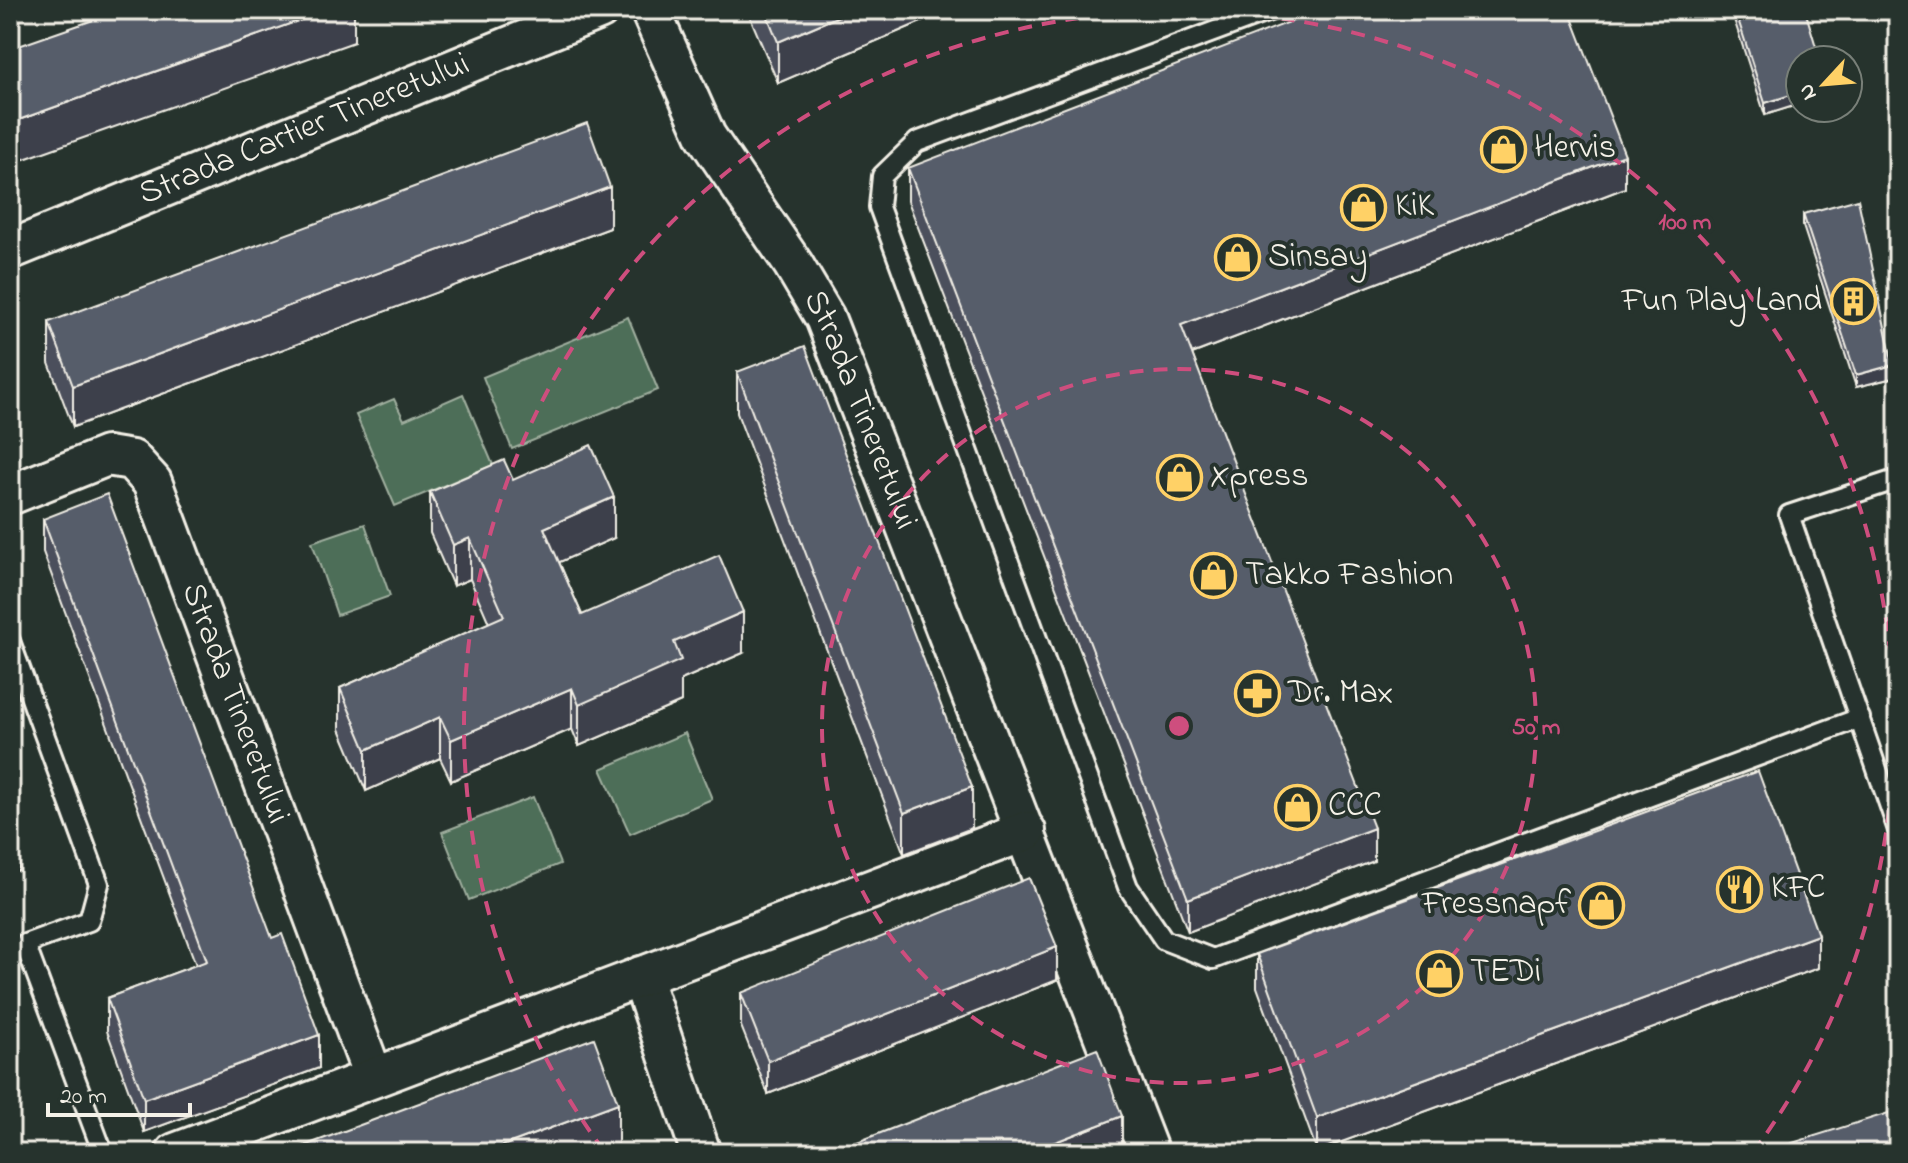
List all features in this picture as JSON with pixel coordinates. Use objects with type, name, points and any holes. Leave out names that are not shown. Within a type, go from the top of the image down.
[{"type":"street","name":"Strada Cartier Tineretului","points":[[10,250],[540,27],[599,10]]},
{"type":"street","name":"Strada Tineretului","points":[[650,10],[706,136],[793,264],[825,318],[1149,1153]]},
{"type":"street","name":"Strada Tineretului","points":[[10,495],[107,456],[132,460],[152,482],[373,1076]]},
{"type":"street","points":[[175,1153],[1026,831]]},
{"type":"street","points":[[641,976],[701,1153]]},
{"type":"lane","points":[[1272,10],[917,142],[882,176],[880,192],[879,207],[1128,887],[1164,940],[1213,959],[1860,718]]},
{"type":"lane","points":[[1898,479],[1789,515],[1898,830]]},
{"type":"lane","points":[[10,641],[99,884],[89,921],[17,947],[103,1153]]},
{"type":"green space","points":[[628,317],[658,390],[512,449],[483,377]]},
{"type":"green space","points":[[463,394],[493,465],[395,506],[356,415],[394,399],[404,420]]},
{"type":"green space","points":[[365,524],[390,596],[337,615],[312,542]]},
{"type":"green space","points":[[685,733],[712,799],[630,834],[601,769]]},
{"type":"green space","points":[[533,797],[560,864],[469,900],[442,832]]},
{"type":"building","points":[[122,10],[329,10],[10,123],[10,49]]},
{"type":"building","points":[[765,10],[853,10],[778,42]]},
{"type":"building","points":[[1321,10],[1569,10],[1625,155],[1181,325],[1374,828],[1188,899],[908,168]]},
{"type":"building","points":[[1735,10],[1805,10],[1815,44],[1784,44],[1784,97],[1765,103]]},
{"type":"building","points":[[587,123],[610,187],[73,386],[49,322]]},
{"type":"building","name":"Fun Play Land","points":[[1858,199],[1893,365],[1856,375],[1803,214]]},
{"type":"building","points":[[805,346],[972,787],[904,813],[737,372]]},
{"type":"building","points":[[591,445],[614,497],[544,528],[582,615],[719,555],[743,612],[674,642],[681,660],[579,705],[572,688],[451,740],[440,717],[366,750],[340,688],[504,616],[470,538],[453,545],[430,492],[504,460],[513,480]]},
{"type":"building","points":[[107,494],[272,938],[282,934],[319,1035],[144,1099],[107,998],[207,961],[43,519]]},
{"type":"building","points":[[1758,771],[1818,935],[1317,1118],[1257,954]]},
{"type":"building","points":[[10,806],[19,829],[10,832]]},
{"type":"building","points":[[1029,878],[1057,947],[768,1061],[741,993]]},
{"type":"building","points":[[594,1038],[618,1103],[483,1153],[285,1153]]},
{"type":"building","points":[[1097,1049],[1122,1116],[1027,1153],[829,1153]]},
{"type":"building","points":[[1898,1110],[1898,1153],[1760,1153]]},
{"type":"place","name":"Hervis","points":[[1503,149]]},
{"type":"place","name":"KiK","points":[[1364,207]]},
{"type":"place","name":"Sinsay","points":[[1237,258]]},
{"type":"place","name":"Fun Play Land","points":[[1853,302]]},
{"type":"place","name":"Xpress","points":[[1179,477]]},
{"type":"place","name":"Takko Fashion","points":[[1214,576]]},
{"type":"place","name":"Dr. Max","points":[[1257,694]]},
{"type":"place","name":"CCC","points":[[1297,807]]},
{"type":"place","name":"KFC","points":[[1740,889]]},
{"type":"place","name":"Fressnapf","points":[[1602,905]]},
{"type":"place","name":"TEDi","points":[[1439,973]]}]
